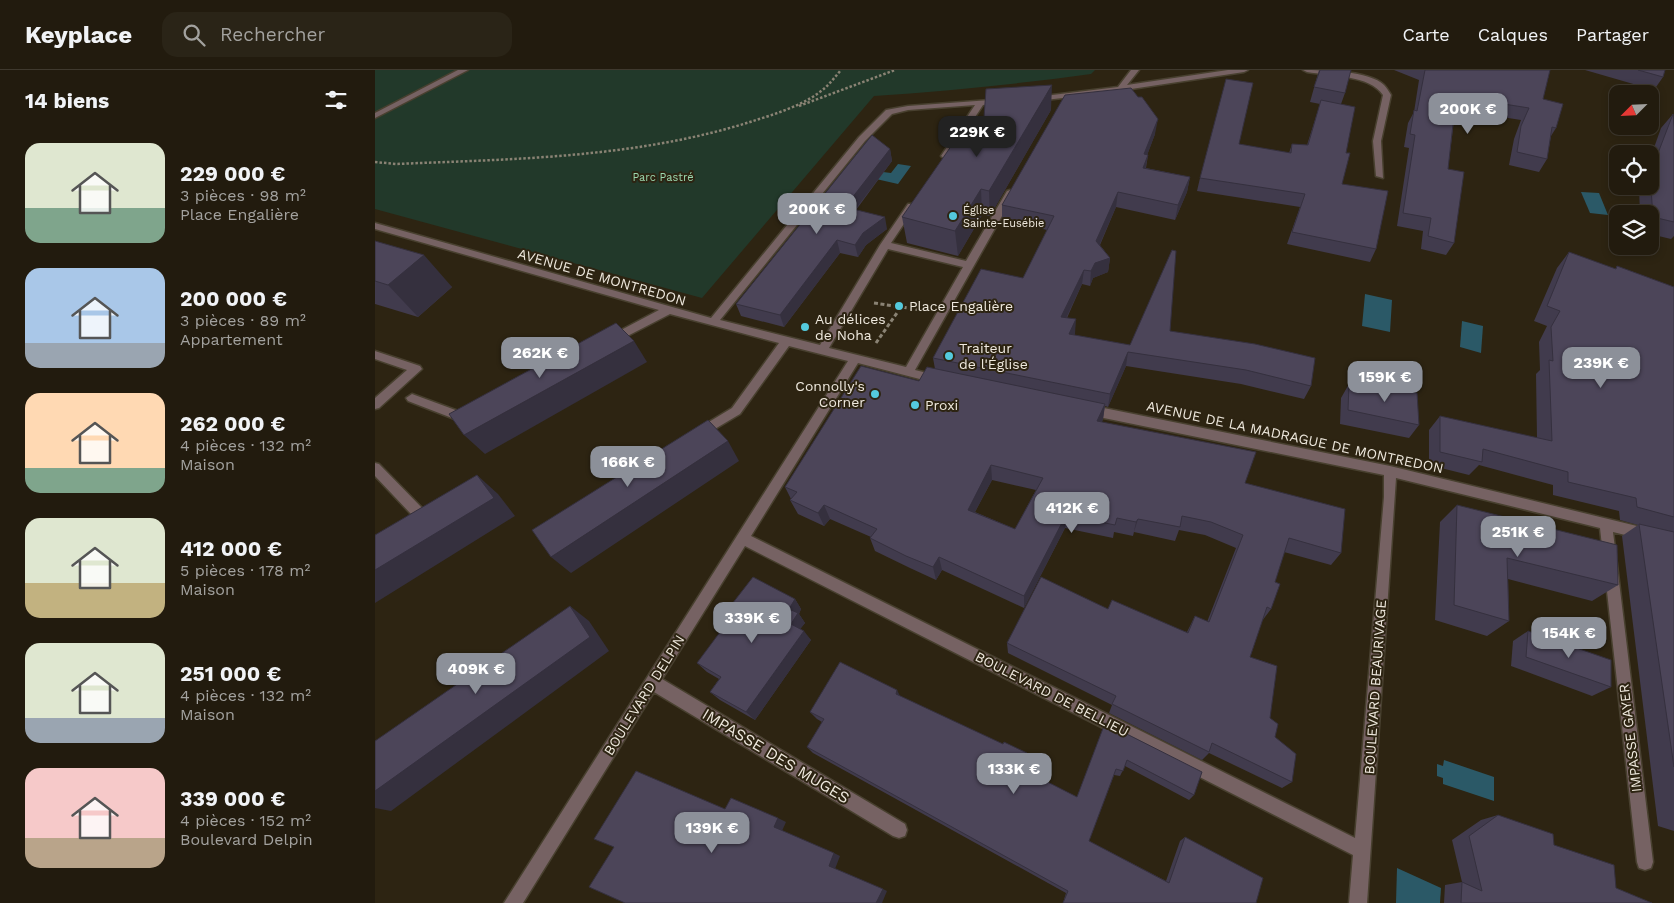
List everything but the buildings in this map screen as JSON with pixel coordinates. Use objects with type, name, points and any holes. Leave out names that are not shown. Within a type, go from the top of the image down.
[{"type":"street","points":[[375,116],[464,70]]},
{"type":"street","points":[[1121,88],[1135,70]]},
{"type":"street","points":[[1192,70],[1201,76]]},
{"type":"street","points":[[1028,99],[1065,96],[1244,70]]},
{"type":"street","points":[[1307,70],[1369,79],[1381,86],[1387,95],[1377,141],[1380,176]]},
{"type":"street","points":[[1058,109],[1065,96]]},
{"type":"street","points":[[713,322],[867,133],[889,112],[908,108],[1009,100]]},
{"type":"street","points":[[938,167],[981,102]]},
{"type":"street","points":[[908,373],[1017,181]]},
{"type":"street","points":[[917,198],[885,245],[822,351],[947,381]]},
{"type":"street","name":"AVENUE DE MONTREDON","points":[[375,226],[668,310],[822,351]]},
{"type":"street","points":[[885,245],[969,265]]},
{"type":"street","points":[[600,346],[668,310]]},
{"type":"street","points":[[687,442],[736,411],[786,342]]},
{"type":"street","points":[[375,354],[417,368],[375,405]]},
{"type":"street","name":"BOULEVARD DELPIN","points":[[513,903],[742,538],[858,361]]},
{"type":"street","points":[[411,398],[463,419],[480,410]]},
{"type":"street","name":"AVENUE DE LA MADRAGUE DE MONTREDON","points":[[1073,407],[1390,470],[1674,541]]},
{"type":"street","points":[[375,468],[420,515],[398,528]]},
{"type":"street","name":"BOULEVARD BEAURIVAGE","points":[[1358,903],[1390,470]]},
{"type":"street","name":"IMPASSE GAYER","points":[[1606,524],[1645,862]]},
{"type":"street","name":"BOULEVARD DE BELLIEU","points":[[742,538],[1363,851]]},
{"type":"street","name":"IMPASSE DES MUGES","points":[[652,682],[899,830]]},
{"type":"path","points":[[786,111],[817,93],[831,82],[841,70]]},
{"type":"path","points":[[375,162],[396,164],[601,153],[718,131],[786,111],[895,70]]},
{"type":"path","points":[[858,361],[901,307],[941,313]]},
{"type":"green space","name":"Parc Pastré","points":[[375,70],[1095,70],[1091,74],[1037,81],[874,96],[702,298],[375,209]]},
{"type":"water","points":[[898,164],[911,166],[898,184],[876,179],[883,172],[891,173]]},
{"type":"water","points":[[1581,192],[1599,193],[1608,215],[1590,213]]},
{"type":"water","points":[[1365,294],[1392,300],[1390,332],[1362,326]]},
{"type":"water","points":[[1462,321],[1483,326],[1481,353],[1460,347]]},
{"type":"water","points":[[1444,760],[1494,777],[1494,801],[1443,784],[1443,778],[1437,776],[1437,764],[1443,766]]},
{"type":"water","points":[[1397,868],[1441,888],[1440,903],[1396,903]]},
{"type":"place","name":"Église Sainte-Eusébie","points":[[953,216]]},
{"type":"place","name":"Place Engalière","points":[[899,306]]},
{"type":"place","name":"Au délices de Noha","points":[[805,327]]},
{"type":"place","name":"Traiteur de l'Église","points":[[949,356]]},
{"type":"place","name":"Connolly's Corner","points":[[875,394]]},
{"type":"place","name":"Proxi","points":[[915,405]]}]
